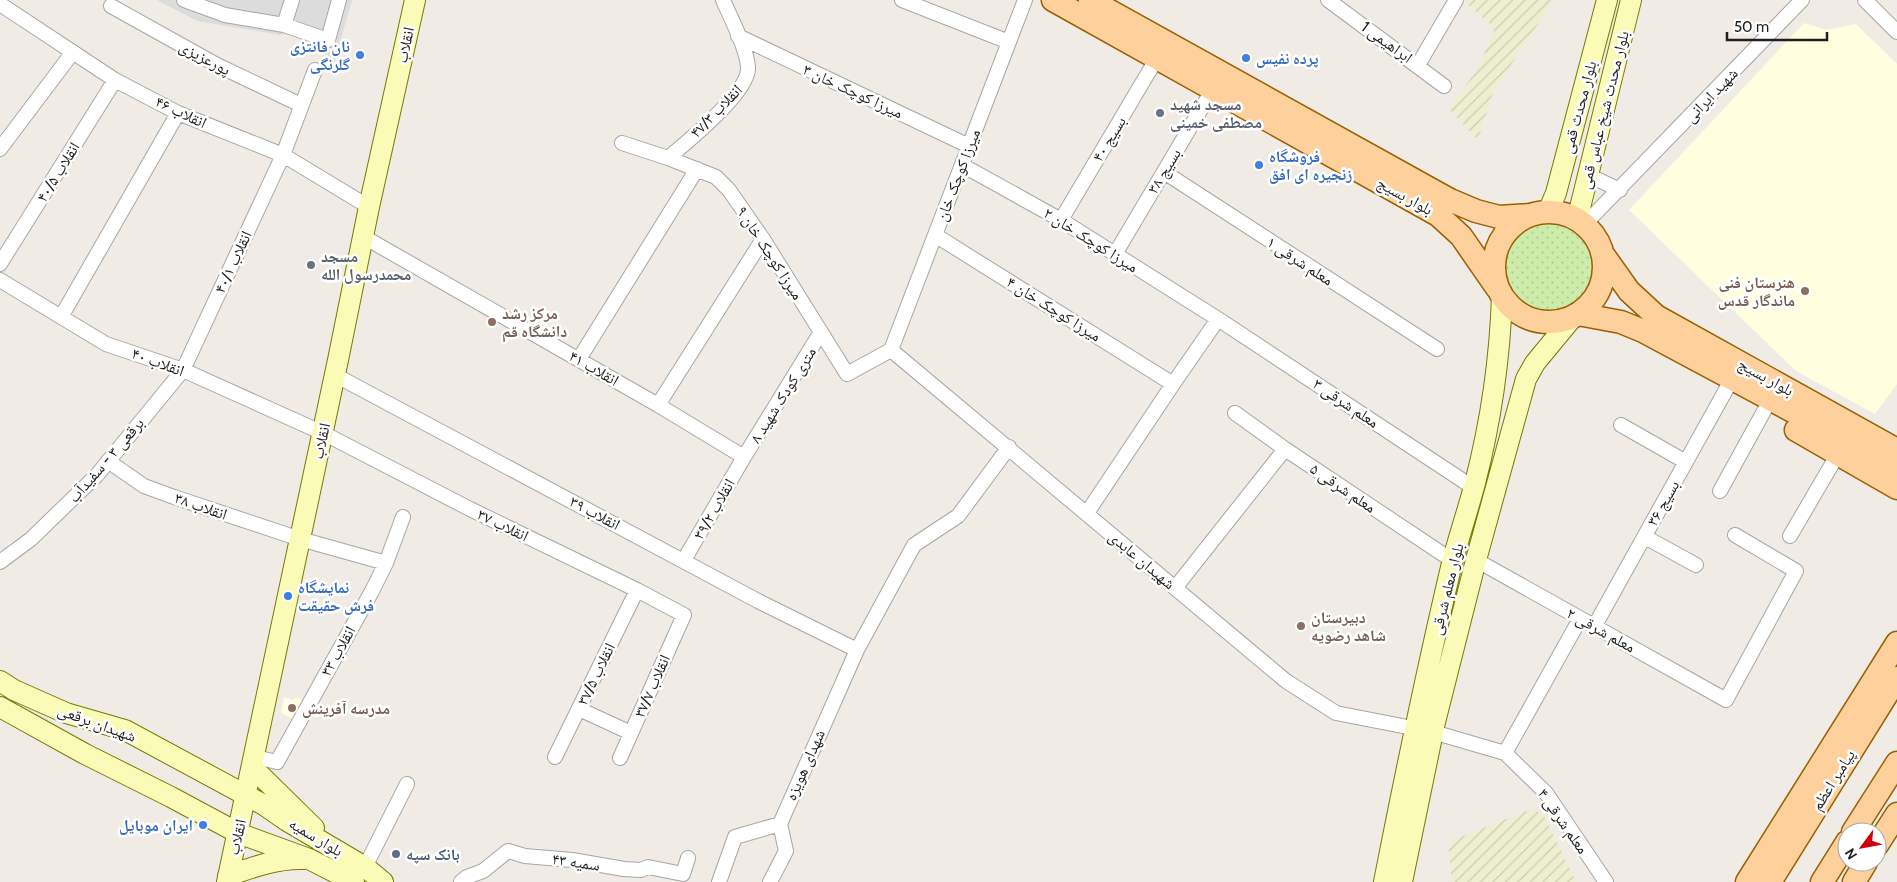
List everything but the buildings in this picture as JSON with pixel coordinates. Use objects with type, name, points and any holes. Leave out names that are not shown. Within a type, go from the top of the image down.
[{"type":"main road","name":"انقلاب","points":[[228,879],[414,0]]},
{"type":"main road","name":"بلوار بسیج","points":[[1053,0],[1438,215],[1461,236],[1500,292]]},
{"type":"main road","name":"بلوار بسیج","points":[[1090,0],[1450,200],[1476,211],[1498,217],[1539,213]]},
{"type":"main road","name":"بلوار محدث قمی","points":[[1539,213],[1556,193],[1607,0]]},
{"type":"main road","name":"بلوار محدث شیخ عباس قمی","points":[[1580,223],[1588,175],[1631,0]]},
{"type":"main road","points":[[1539,213],[1566,215],[1580,223],[1594,236],[1602,253],[1604,272],[1599,290],[1589,306],[1576,316],[1556,323],[1538,322],[1521,315],[1507,304],[1500,292],[1493,270],[1495,253],[1503,236],[1515,224],[1539,213]]},
{"type":"main road","name":"بلوار بسیج","points":[[1602,253],[1629,291],[1656,316],[1895,484]]},
{"type":"main road","name":"بلوار معلم شرقی","points":[[1402,882],[1424,730],[1453,561],[1474,488],[1496,385],[1500,346],[1500,292]]},
{"type":"main road","name":"بلوار بسیج","points":[[1576,316],[1621,322],[1643,331],[1736,371],[1897,450]]},
{"type":"main road","name":"بلوار معلم شرقی","points":[[1384,882],[1424,730],[1476,560],[1526,379],[1536,363],[1576,316]]},
{"type":"main road","points":[[1895,484],[1838,454],[1743,399],[1736,371],[1760,360],[1897,434]]},
{"type":"main road","points":[[1747,882],[1897,643]]},
{"type":"main road","name":"پیامبر اعظم","points":[[1770,882],[1897,678]]},
{"type":"main road","name":"شهیدان برقعی","points":[[0,681],[14,690],[66,713],[125,730],[246,796]]},
{"type":"main road","name":"شهیدان برقعی","points":[[0,706],[85,754],[171,796],[238,833]]},
{"type":"main road","points":[[253,762],[335,849]]},
{"type":"main road","points":[[1859,822],[1897,763]]},
{"type":"main road","name":"بلوار سمیه","points":[[246,796],[335,849],[360,874]]},
{"type":"main road","points":[[1887,830],[1897,814]]},
{"type":"main road","points":[[276,846],[268,835],[269,828],[273,822],[287,821]]},
{"type":"main road","name":"بلوار سمیه","points":[[238,833],[309,859],[383,882]]},
{"type":"main road","points":[[228,879],[268,863],[290,858],[309,859]]},
{"type":"main road","points":[[1822,882],[1837,858]]},
{"type":"street","points":[[184,0],[225,15],[284,25],[328,40],[339,0]]},
{"type":"street","points":[[284,25],[292,0]]},
{"type":"street","name":"انقلاب ۴۷/۳","points":[[668,158],[707,124],[732,97],[747,76],[748,67],[723,0]]},
{"type":"street","points":[[902,0],[1009,42]]},
{"type":"street","name":"میرزا کوچک خان","points":[[891,350],[1025,0]]},
{"type":"street","name":"ابراهیمی 1","points":[[1328,0],[1444,86]]},
{"type":"street","points":[[1418,65],[1456,0]]},
{"type":"street","name":"شهید ایرانی","points":[[1580,223],[1620,190],[1802,0]]},
{"type":"street","points":[[1865,0],[1897,32]]},
{"type":"street","name":"انقلاب ۴۶","points":[[0,4],[115,80],[178,113],[283,155],[369,207]]},
{"type":"street","name":"پورعزیزی","points":[[111,6],[217,65],[301,105]]},
{"type":"street","name":"میرزا کوچک خان ۳","points":[[738,36],[969,146]]},
{"type":"street","points":[[0,149],[73,52]]},
{"type":"street","name":"بسیج ۴۰","points":[[1061,220],[1157,58]]},
{"type":"street","points":[[283,155],[315,70]]},
{"type":"street","name":"انقلاب ۴۰/۵","points":[[0,264],[115,80]]},
{"type":"street","name":"بسیج ۳۸","points":[[1115,254],[1213,89]]},
{"type":"street","points":[[61,317],[178,113]]},
{"type":"street","name":"میرزا کوچک خان ۹","points":[[622,143],[697,169],[716,178],[729,190],[763,239],[847,374],[891,350]]},
{"type":"street","name":"انقلاب ۴۰/۱","points":[[183,370],[283,155]]},
{"type":"street","name":"میرزا کوچک خان ۲","points":[[962,164],[1061,220],[1218,319]]},
{"type":"street","points":[[579,359],[697,169]]},
{"type":"street","name":"معلم شرقی ۱","points":[[1164,172],[1437,349]]},
{"type":"street","points":[[1588,175],[1620,190]]},
{"type":"street","name":"میرزا کوچک خان ۴","points":[[935,235],[1173,384]]},
{"type":"street","name":"انقلاب ۴۱","points":[[364,237],[579,359],[744,457]]},
{"type":"street","points":[[658,405],[763,239]]},
{"type":"street","name":"انقلاب ۴۰","points":[[0,280],[106,344],[183,370],[323,433]]},
{"type":"street","points":[[1087,513],[1218,319]]},
{"type":"street","name":"معلم شرقی ۳","points":[[1218,319],[1474,488]]},
{"type":"street","name":"۸ متری کودک شهید","points":[[744,457],[821,332]]},
{"type":"street","name":"شهیدان عابدی","points":[[891,350],[1286,681],[1336,713],[1424,730]]},
{"type":"street","name":"برقعی ۳ - سفیدآب","points":[[0,562],[38,533],[97,475],[183,370]]},
{"type":"street","name":"بسیج ۳۶","points":[[1594,627],[1736,371]]},
{"type":"street","name":"انقلاب ۳۹","points":[[335,375],[758,601],[857,650]]},
{"type":"street","points":[[1720,491],[1764,411]]},
{"type":"street","name":"معلم شرقی ۵","points":[[1235,412],[1285,449],[1453,561]]},
{"type":"street","points":[[1621,425],[1686,462]]},
{"type":"street","name":"انقلاب ۳۷","points":[[323,433],[470,509],[637,590],[684,615]]},
{"type":"street","name":"شهدای هویزه","points":[[780,824],[857,650],[914,545],[958,516],[1009,447]]},
{"type":"street","points":[[1175,588],[1285,449]]},
{"type":"street","points":[[1790,536],[1838,454]]},
{"type":"street","name":"انقلاب ۳۹/۲","points":[[684,560],[744,457]]},
{"type":"street","name":"انقلاب ۳۸","points":[[108,461],[144,486],[300,539],[386,563]]},
{"type":"street","name":"انقلاب ۳۳","points":[[253,762],[277,762],[386,563],[403,517]]},
{"type":"street","name":"معلم شرقی ۲","points":[[1476,560],[1726,700],[1796,571],[1735,535]]},
{"type":"street","points":[[1644,536],[1696,565]]},
{"type":"street","name":"انقلاب ۳۷/۵","points":[[556,757],[637,590]]},
{"type":"street","name":"انقلاب ۳۷/۷","points":[[620,758],[684,615]]},
{"type":"street","points":[[1505,752],[1580,619]]},
{"type":"street","points":[[579,709],[631,733]]},
{"type":"street","name":"معلم شرقی ۴","points":[[1424,730],[1505,752],[1546,793],[1606,882]]},
{"type":"street","points":[[360,874],[407,784]]},
{"type":"street","points":[[719,882],[735,837],[780,824],[786,851],[770,882]]},
{"type":"street","name":"سمیه ۴۳","points":[[461,882],[467,877],[483,870],[508,851],[525,856],[572,860],[624,869],[641,870],[648,867],[683,874],[688,858]]},
{"type":"shaded area","points":[[157,0],[352,0],[334,63],[316,45],[301,42],[300,37],[197,21]]},
{"type":"shaded area","points":[[1462,0],[1554,0],[1493,92],[1478,140],[1449,109],[1478,68],[1495,28]]},
{"type":"shaded area","name":"هنرستان فنی ماندگار قدس","points":[[1804,23],[1826,30],[1856,24],[1897,64],[1897,384],[1875,414],[1796,371],[1629,210]]},
{"type":"shaded area","name":"مدرسه آفرینش","points":[[284,697],[292,700],[297,697],[305,703],[296,720],[281,713]]},
{"type":"shaded area","points":[[1532,809],[1543,814],[1576,882],[1452,882],[1448,842]]},
{"type":"green space","points":[[1540,221],[1558,221],[1575,228],[1588,241],[1595,258],[1595,276],[1588,293],[1575,306],[1558,313],[1540,313],[1523,306],[1510,293],[1503,276],[1503,258],[1510,241],[1523,228]]},
{"type":"place","name":"نان فانتزی گلرنگی","points":[[360,55]]},
{"type":"place","name":"پرده نفیس","points":[[1246,58]]},
{"type":"place","name":"مسجد شهید مصطفی خمینی","points":[[1160,113]]},
{"type":"place","name":"فروشگاه زنجیره ای افق","points":[[1259,165]]},
{"type":"place","name":"مسجد محمدرسول الله","points":[[311,265]]},
{"type":"place","name":"هنرستان فنی ماندگار قدس","points":[[1805,291]]},
{"type":"place","name":"مرکز رشد دانشگاه قم","points":[[492,322]]},
{"type":"place","name":"نمایشگاه فرش حقیقت","points":[[288,596]]},
{"type":"place","name":"دبیرستان شاهد رضویه","points":[[1301,626]]},
{"type":"place","name":"مدرسه آفرینش","points":[[292,708]]},
{"type":"place","name":"ایران موبایل","points":[[203,825]]},
{"type":"place","name":"بانک سپه","points":[[396,854]]}]
